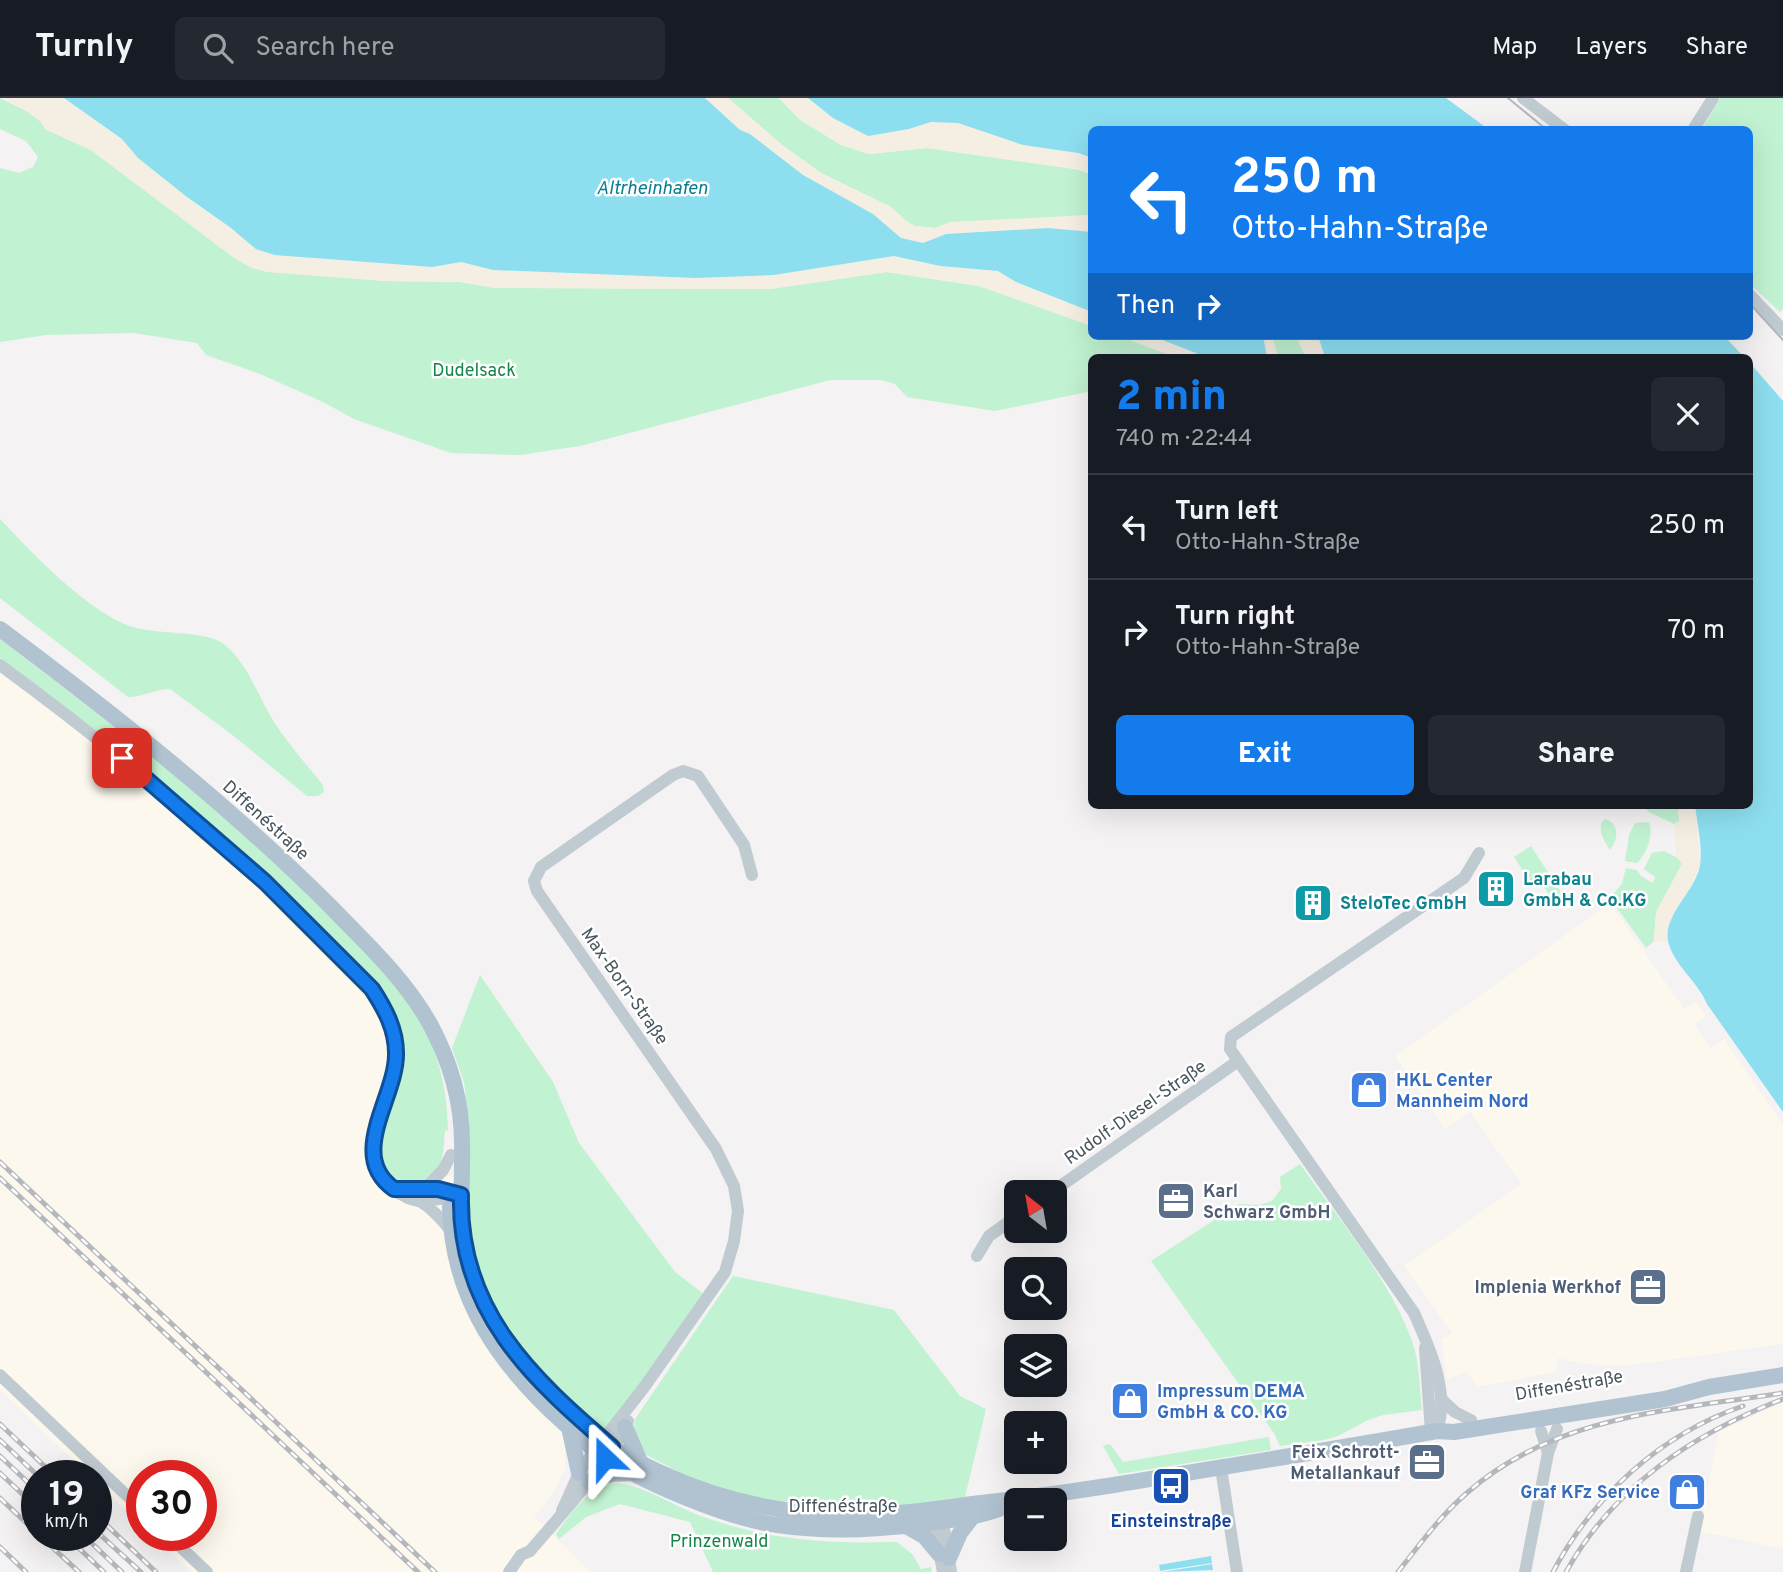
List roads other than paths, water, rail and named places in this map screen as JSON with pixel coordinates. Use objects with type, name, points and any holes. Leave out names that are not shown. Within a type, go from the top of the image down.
[{"type":"main road","name":"Diffenéstraße","points":[[0,628],[176,766],[320,895],[412,995],[443,1052],[459,1101],[462,1138],[452,1231],[456,1261],[463,1283],[486,1334],[529,1391],[569,1427],[672,1493],[775,1525],[813,1529],[906,1526],[1004,1503]]},
{"type":"main road","name":"Diffenéstraße","points":[[453,1085],[454,1195],[469,1264],[480,1295],[497,1327],[539,1382],[604,1449]]},
{"type":"main road","name":"Diffenéstraße","points":[[1434,1432],[1453,1423],[1471,1420],[1548,1418],[1666,1389],[1709,1387],[1783,1376]]},
{"type":"main road","name":"Diffenéstraße","points":[[1067,1492],[1434,1432],[1454,1432],[1665,1399],[1709,1387]]},
{"type":"main road","points":[[569,1427],[584,1478],[636,1468],[625,1427]]},
{"type":"main road","name":"Diffenéstraße","points":[[636,1468],[726,1498],[782,1511],[831,1515],[938,1517],[973,1516],[1004,1506]]},
{"type":"main road","points":[[906,1526],[924,1536],[946,1564],[960,1533],[973,1516]]},
{"type":"street","points":[[1523,98],[1560,126]]},
{"type":"street","points":[[1696,126],[1713,98]]},
{"type":"street","points":[[1753,298],[1783,330]]},
{"type":"street","points":[[0,664],[83,727],[214,836],[302,918],[372,989],[394,1032],[397,1055],[393,1079],[375,1133],[373,1152],[378,1174],[405,1197],[419,1201],[438,1214],[452,1231]]},
{"type":"street","name":"Max-Born-Straße","points":[[604,1449],[725,1272],[738,1216],[736,1193],[728,1169],[716,1149],[537,891],[534,881],[541,867],[673,775],[683,771],[698,776],[744,845],[752,875]]},
{"type":"street","points":[[1434,1432],[1442,1416],[1441,1399],[1432,1352],[1414,1312],[1230,1049],[1231,1037],[1464,878],[1479,853]]},
{"type":"street","name":"Rudolf-Diesel-Straße","points":[[1068,1181],[1238,1061]]},
{"type":"street","points":[[425,1189],[443,1170],[452,1155]]},
{"type":"street","points":[[394,1189],[425,1189],[454,1195]]},
{"type":"street","points":[[419,1201],[454,1195]]},
{"type":"street","points":[[977,1256],[989,1236],[1004,1225]]},
{"type":"street","points":[[1424,1334],[1434,1432]]},
{"type":"street","points":[[0,1375],[126,1495]]},
{"type":"street","name":"Max-Born-Straße","points":[[604,1449],[625,1427],[645,1386]]},
{"type":"street","points":[[1441,1399],[1455,1412],[1471,1420]]},
{"type":"street","points":[[1525,1572],[1548,1454],[1548,1418]]},
{"type":"street","points":[[515,1572],[527,1561],[530,1551],[562,1511],[604,1449]]},
{"type":"street","points":[[1221,1468],[1237,1572]]},
{"type":"street","points":[[1686,1572],[1698,1516]]},
{"type":"street","points":[[938,1517],[946,1564]]},
{"type":"street","points":[[185,1551],[207,1572]]},
{"type":"street","points":[[509,1572],[521,1555],[530,1551]]},
{"type":"water","name":"Altrheinhafen","points":[[64,98],[705,98],[740,130],[750,134],[803,175],[873,214],[901,238],[923,243],[946,234],[1048,228],[1088,232],[1088,310],[1016,282],[998,271],[940,266],[894,256],[774,275],[695,278],[493,270],[461,262],[432,267],[275,255],[256,249],[187,197],[138,158],[122,139]]},
{"type":"water","points":[[808,98],[1446,98],[1484,126],[1088,126],[1088,157],[1023,145],[958,123],[931,122],[868,136],[833,118]]},
{"type":"water","points":[[1162,340],[1264,340],[1266,354],[1197,354]]},
{"type":"water","points":[[1319,340],[1728,340],[1741,354],[1324,354]]},
{"type":"water","points":[[1753,366],[1783,401],[1783,1112],[1677,961],[1669,945],[1669,924],[1697,875],[1701,858],[1696,809],[1753,809]]},
{"type":"water","points":[[1211,1556],[1212,1563],[1160,1571],[1159,1565]]},
{"type":"water","points":[[1212,1564],[1213,1570],[1162,1572]]},
{"type":"tram line","points":[[1508,98],[1542,126]]},
{"type":"tram line","points":[[1753,307],[1783,340]]},
{"type":"railway","points":[[0,1162],[435,1572]]},
{"type":"railway","points":[[0,1178],[418,1572]]},
{"type":"railway","points":[[1398,1572],[1440,1520],[1468,1492],[1502,1466],[1539,1446],[1577,1431],[1658,1411],[1783,1393]]},
{"type":"railway","points":[[1566,1572],[1585,1541],[1608,1514],[1659,1466],[1718,1429],[1783,1399]]},
{"type":"railway","points":[[1553,1572],[1588,1518],[1632,1471],[1684,1433],[1743,1406]]},
{"type":"railway","points":[[0,1424],[38,1460]]},
{"type":"railway","points":[[0,1440],[21,1460]]},
{"type":"railway","points":[[0,1456],[21,1476]]},
{"type":"railway","points":[[0,1473],[21,1493]]},
{"type":"railway","points":[[0,1498],[21,1518]]},
{"type":"railway","points":[[112,1530],[156,1572]]},
{"type":"railway","points":[[112,1546],[141,1572]]},
{"type":"railway","points":[[0,1547],[26,1572]]},
{"type":"railway","points":[[56,1551],[79,1572]]},
{"type":"railway","points":[[82,1551],[104,1572]]},
{"type":"railway","points":[[100,1551],[122,1572]]},
{"type":"place","name":"Larabau GmbH & Co.KG","points":[[1496,889]]},
{"type":"place","name":"SteloTec GmbH","points":[[1313,903]]},
{"type":"place","name":"HKL Center Mannheim Nord","points":[[1369,1090]]},
{"type":"place","name":"Karl Schwarz GmbH","points":[[1176,1201]]},
{"type":"place","name":"Implenia Werkhof","points":[[1648,1287]]},
{"type":"place","name":"Impressum DEMA GmbH & CO. KG","points":[[1130,1401]]},
{"type":"place","name":"Feix Schrott- Metallankauf","points":[[1427,1462]]},
{"type":"place","name":"Einsteinstraße","points":[[1171,1486]]},
{"type":"place","name":"Graf KFz Service","points":[[1687,1492]]},
{"type":"park label","name":"Dudelsack","points":[[474,370]]},
{"type":"park label","name":"Prinzenwald","points":[[719,1541]]}]
